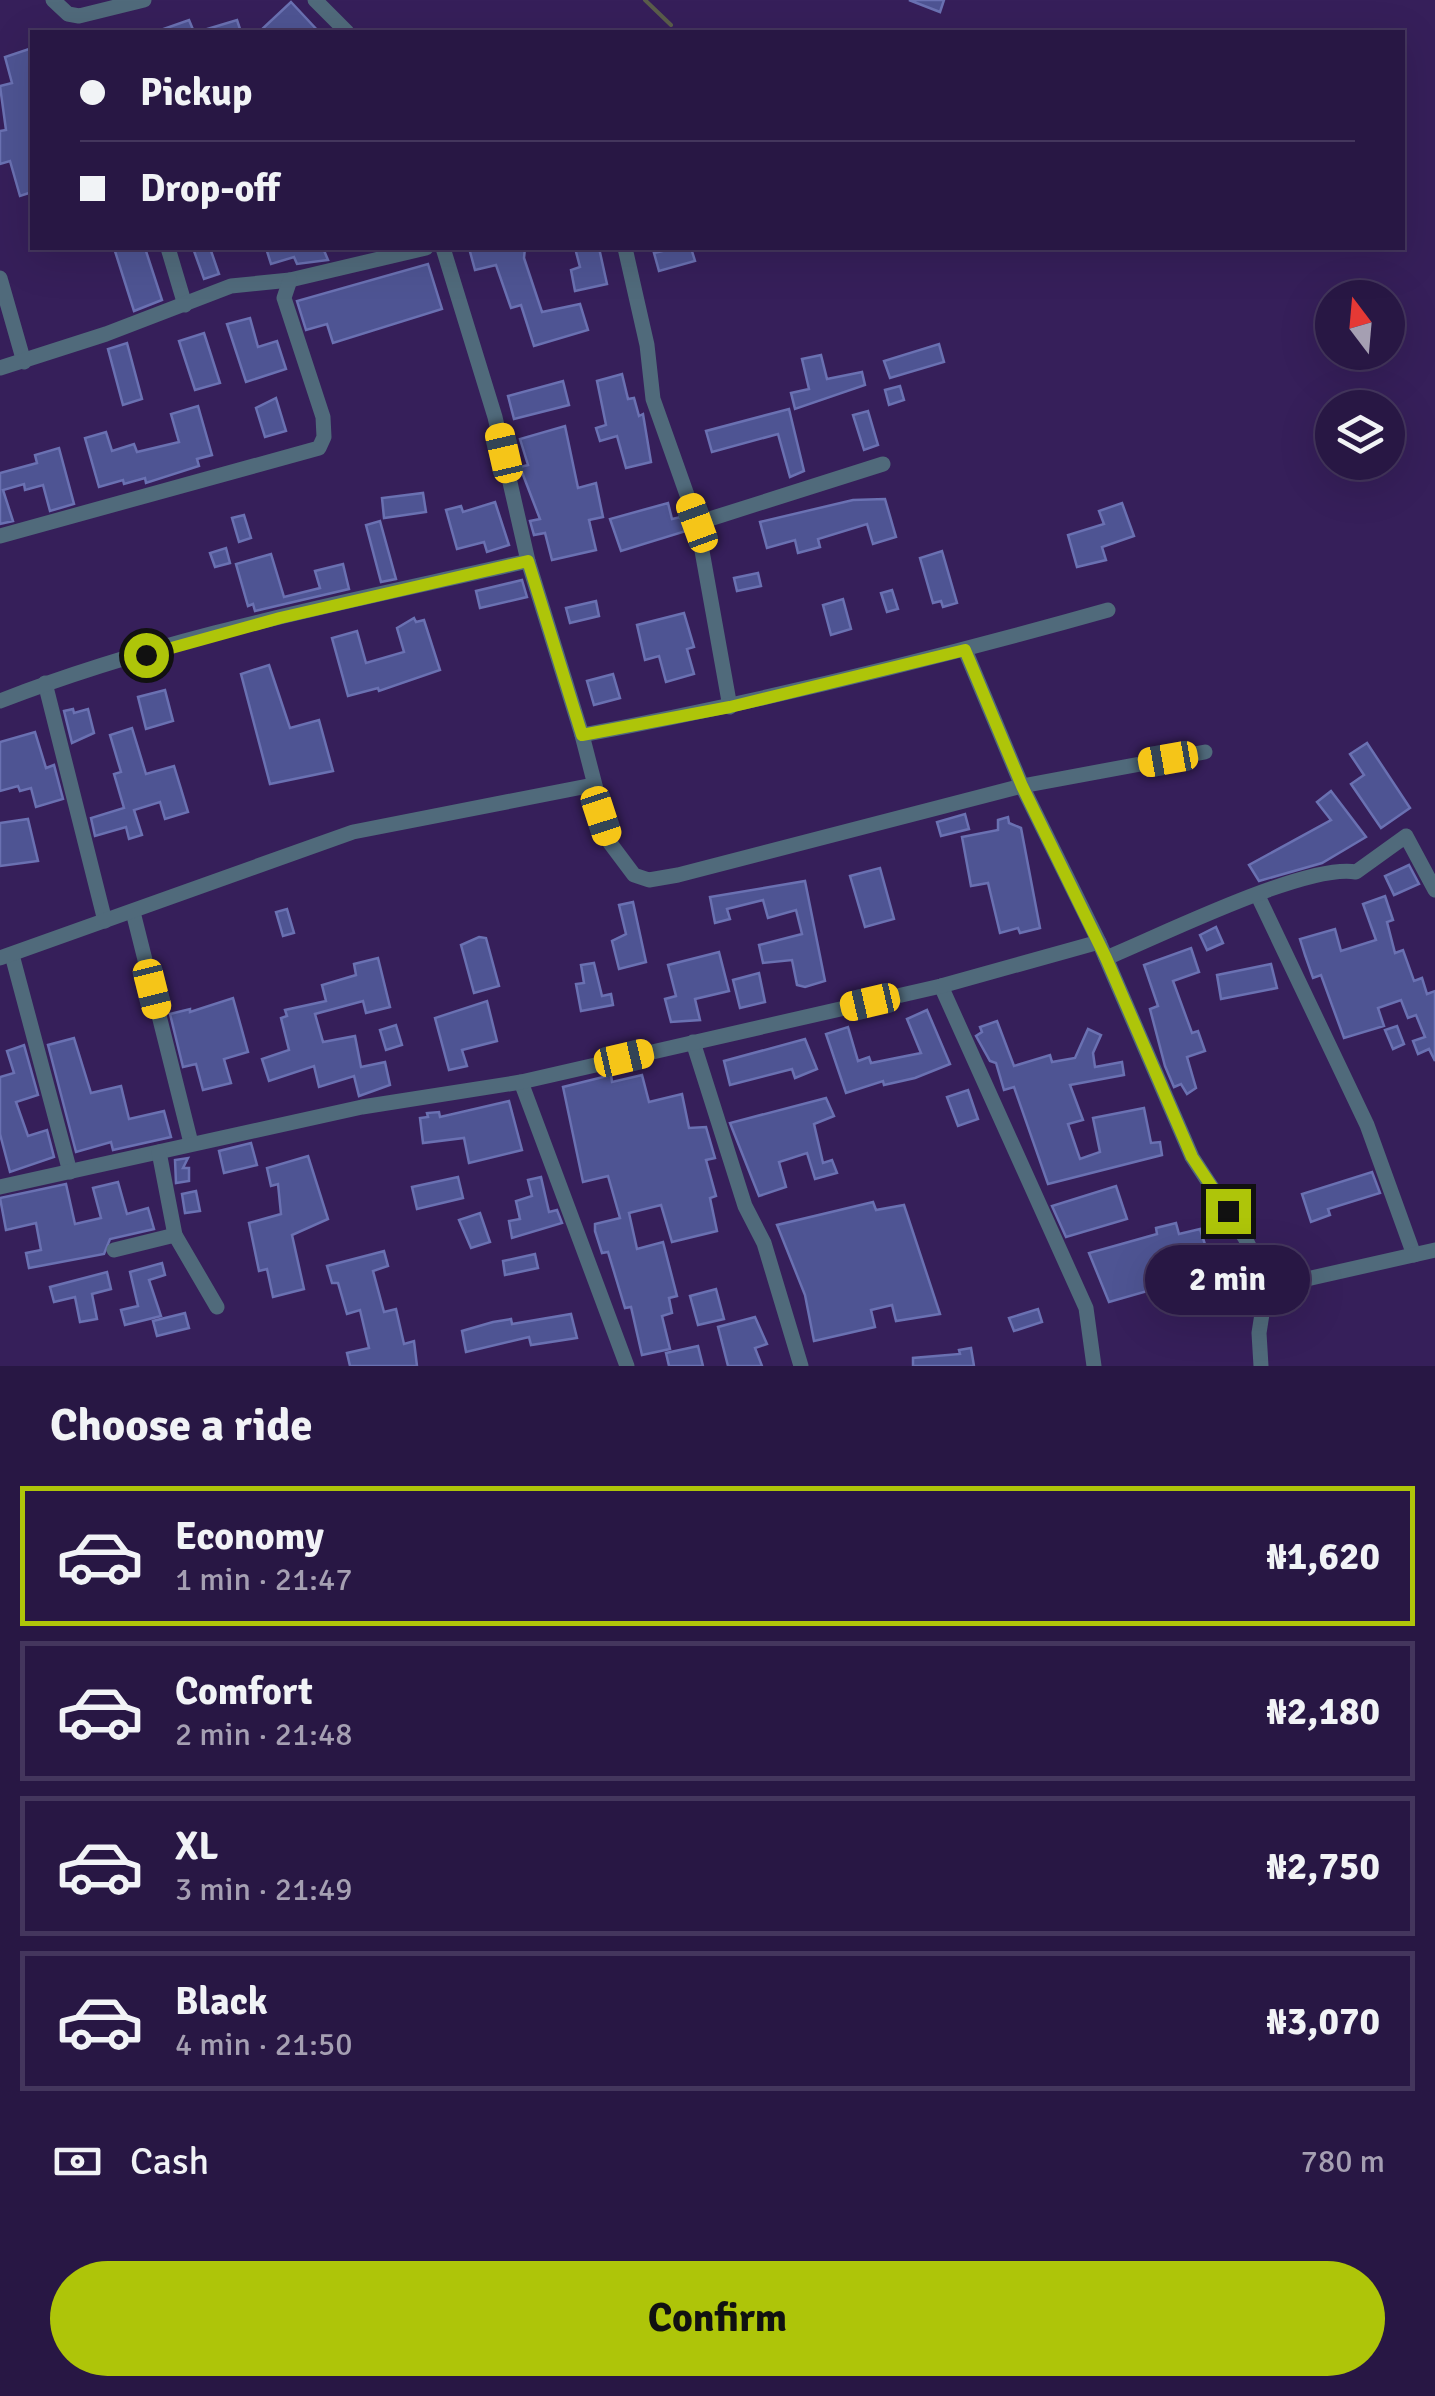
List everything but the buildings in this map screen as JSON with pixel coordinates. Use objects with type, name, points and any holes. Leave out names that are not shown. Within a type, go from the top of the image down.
[{"type":"street","points":[[53,0],[68,14],[76,30]]},
{"type":"street","points":[[68,14],[126,8],[144,0]]},
{"type":"street","points":[[316,0],[346,30]]},
{"type":"street","points":[[169,250],[185,305]]},
{"type":"street","points":[[0,368],[231,286],[290,280],[418,250]]},
{"type":"street","points":[[445,250],[496,417],[528,561],[582,735],[610,843],[625,868],[648,880],[1022,786],[1205,752]]},
{"type":"street","points":[[625,250],[647,345],[653,399],[697,523],[730,707]]},
{"type":"street","points":[[0,278],[24,362]]},
{"type":"street","points":[[0,536],[320,448],[323,416],[284,298],[290,280]]},
{"type":"street","points":[[697,523],[883,464]]},
{"type":"street","points":[[0,700],[45,683],[280,618],[528,561]]},
{"type":"street","points":[[582,735],[730,707],[965,650],[1108,610]]},
{"type":"street","points":[[965,650],[1022,786],[1099,942],[1192,1157],[1267,1282],[1259,1333],[1261,1366]]},
{"type":"street","points":[[45,683],[105,921]]},
{"type":"street","points":[[70,1172],[6,957],[353,832],[593,784]]},
{"type":"street","points":[[1106,958],[1258,896],[1338,869],[1356,872],[1406,836],[1435,890]]},
{"type":"street","points":[[1258,896],[1367,1125],[1414,1255]]},
{"type":"street","points":[[133,912],[191,1143]]},
{"type":"street","points":[[0,1187],[362,1107],[521,1082],[941,986],[1099,942]]},
{"type":"street","points":[[941,986],[1086,1308],[1094,1366]]},
{"type":"street","points":[[693,1042],[744,1206],[764,1242],[801,1366]]},
{"type":"street","points":[[521,1082],[627,1366]]},
{"type":"street","points":[[159,1152],[175,1234],[217,1307]]},
{"type":"street","points":[[114,1250],[175,1234]]},
{"type":"street","points":[[1267,1282],[1298,1281],[1435,1250]]},
{"type":"waterway","points":[[645,0],[671,25]]},
{"type":"route","points":[[146,655],[280,618],[528,561],[582,735],[730,707],[965,650],[1022,786],[1106,958],[1192,1157],[1228,1211]]}]
